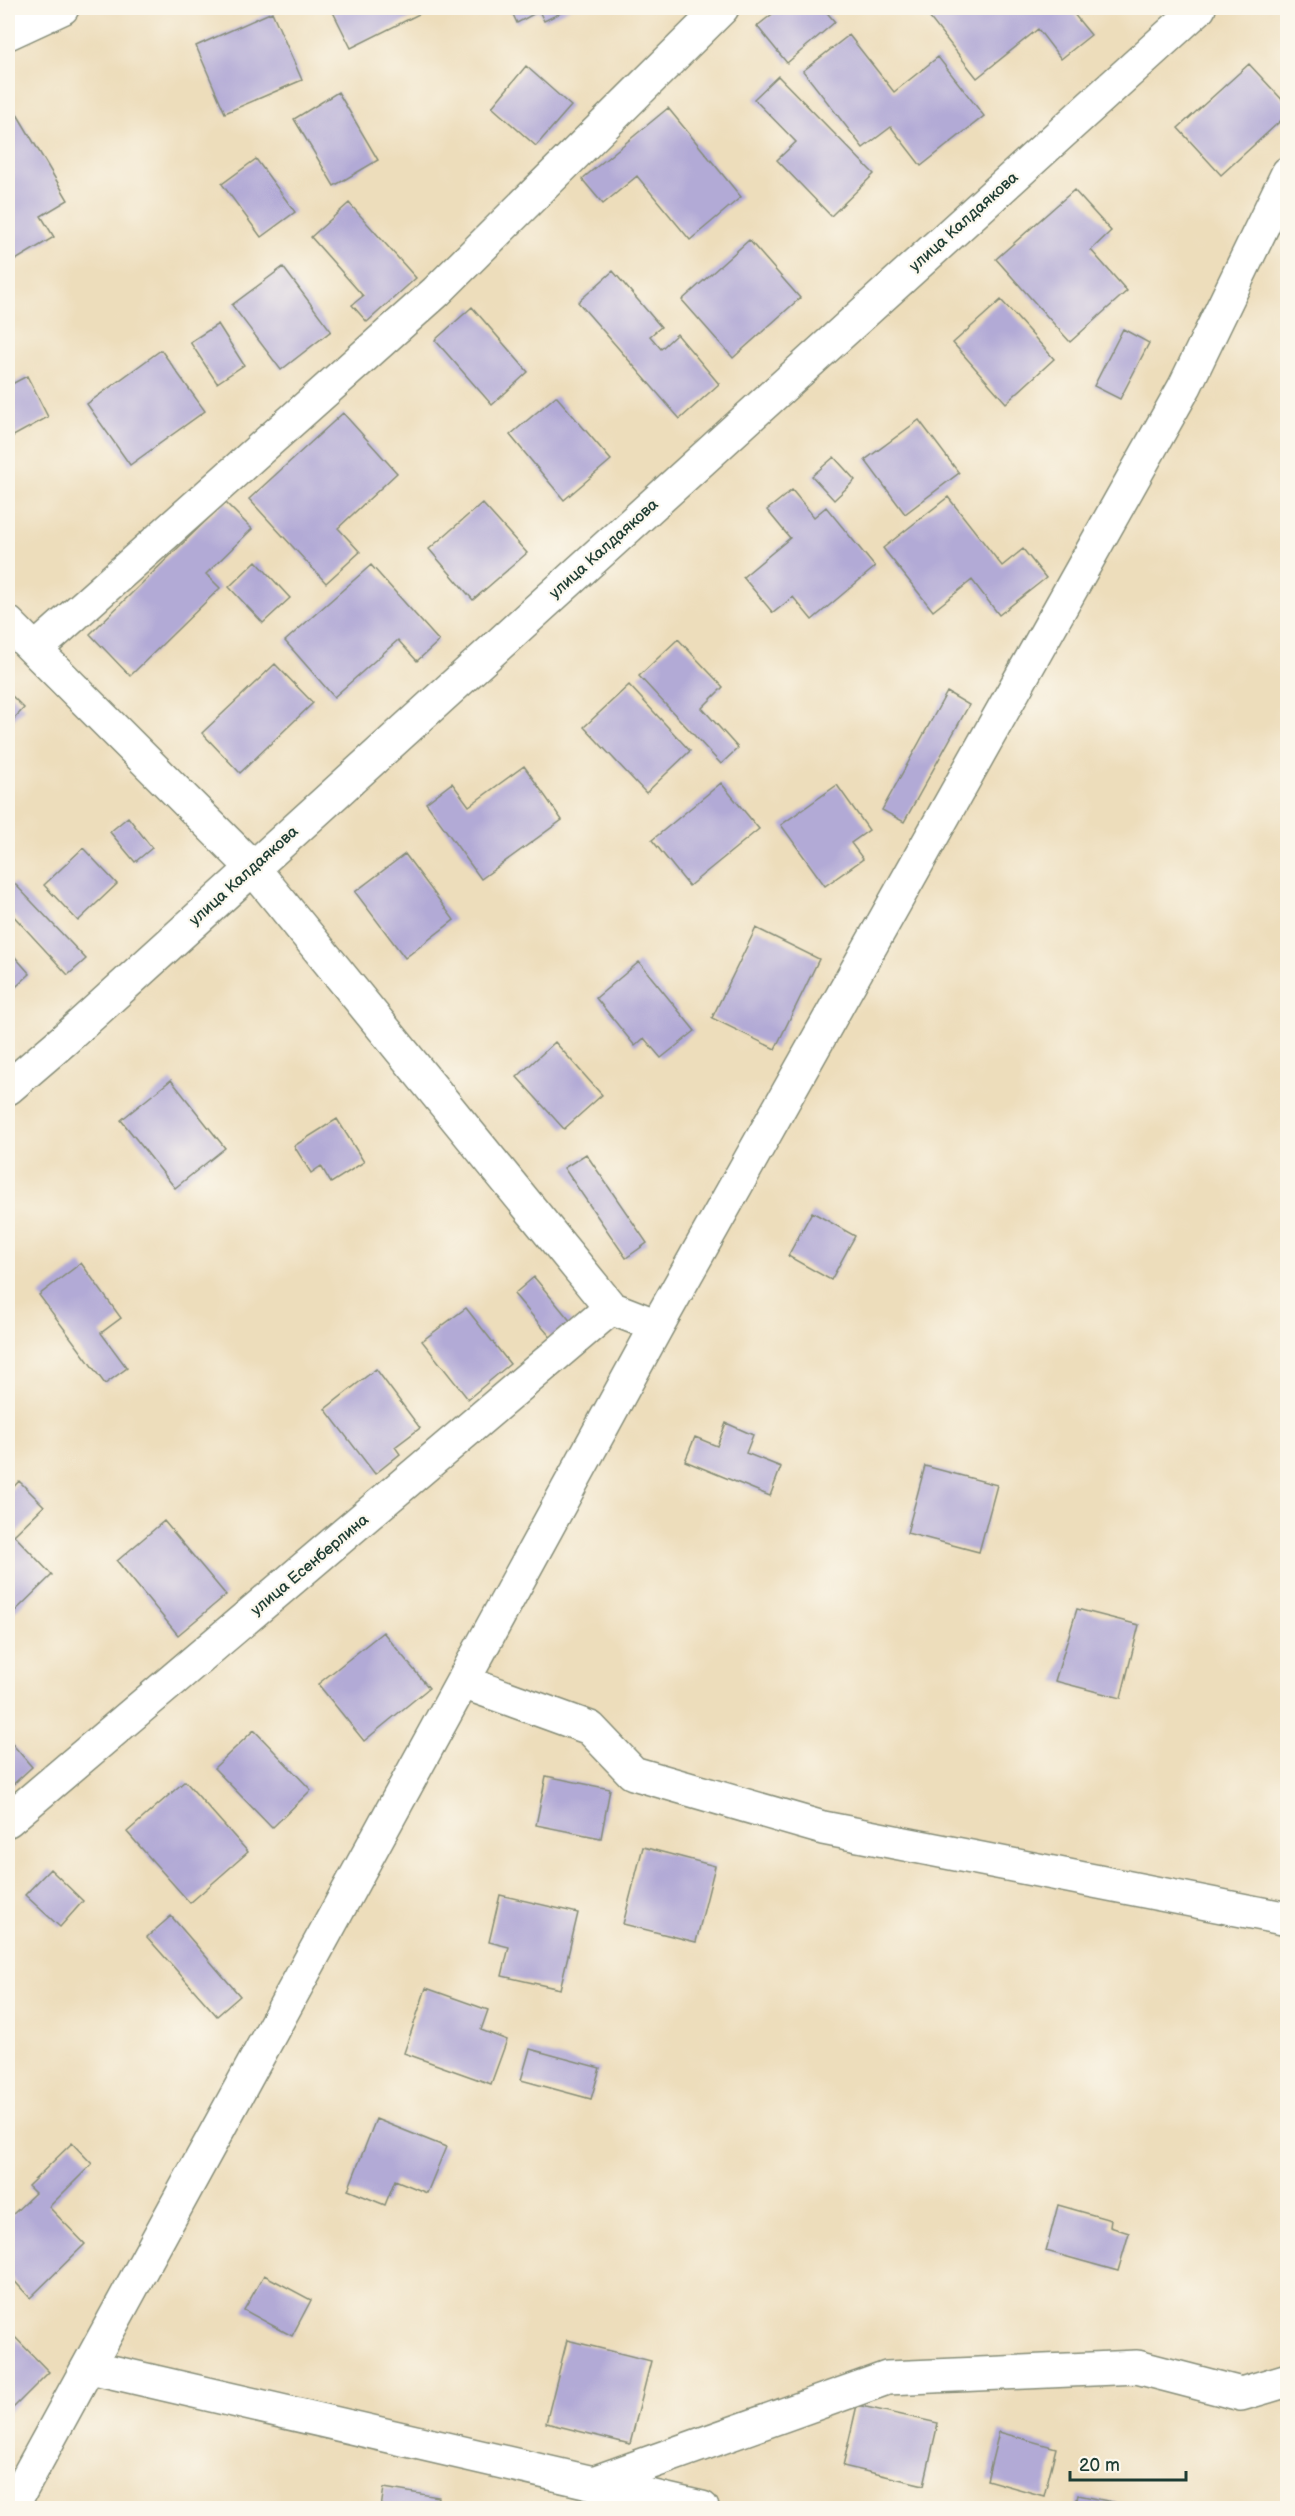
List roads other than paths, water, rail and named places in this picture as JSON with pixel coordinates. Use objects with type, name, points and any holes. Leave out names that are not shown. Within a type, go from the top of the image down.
[{"type":"street","points":[[8,33],[62,8]]},
{"type":"street","points":[[35,650],[436,292],[722,8]]},
{"type":"street","name":"улица Калдаякова","points":[[8,1088],[64,1040],[1199,8]]},
{"type":"street","points":[[11,2508],[657,1326],[1185,386],[1287,173]]},
{"type":"street","points":[[8,623],[252,867],[611,1308],[657,1326]]},
{"type":"street","name":"улица Есенберлина","points":[[8,1820],[611,1308]]},
{"type":"street","points":[[463,1682],[590,1728],[633,1773],[823,1828],[1287,1919]]},
{"type":"street","points":[[90,2367],[702,2508]]},
{"type":"street","points":[[592,2483],[887,2378],[1137,2367],[1241,2394],[1287,2380]]}]
